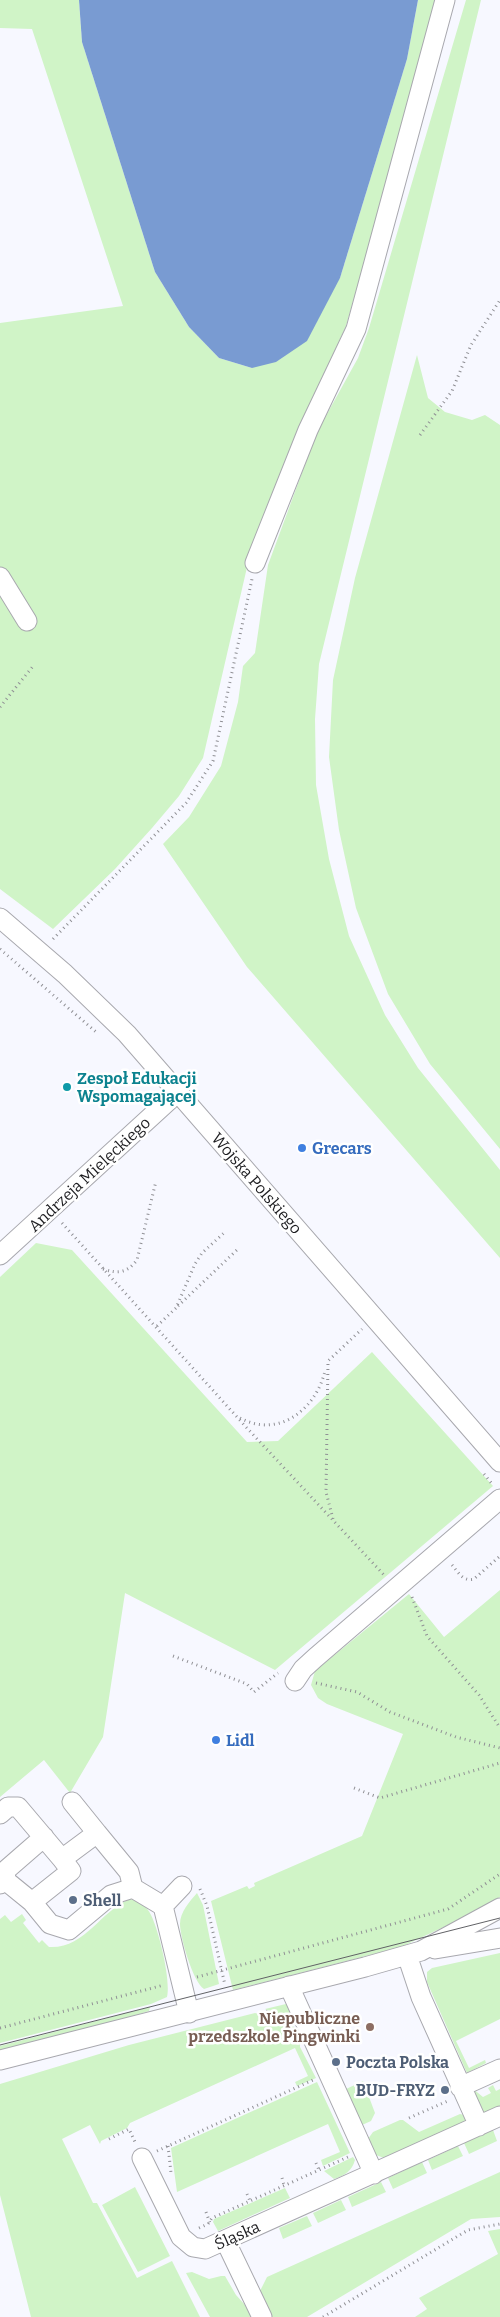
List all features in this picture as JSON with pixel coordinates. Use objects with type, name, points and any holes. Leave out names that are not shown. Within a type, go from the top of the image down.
[{"type":"street","points":[[255,563],[308,430],[356,329],[445,0]]},
{"type":"street","points":[[0,577],[27,621]]},
{"type":"street","name":"Wojska Polskiego","points":[[0,918],[109,1016],[178,1092],[368,1324],[500,1462]]},
{"type":"street","name":"Andrzeja Mielęckiego","points":[[0,1255],[178,1092]]},
{"type":"street","points":[[287,1676],[309,1663],[404,1589],[498,1493]]},
{"type":"street","points":[[72,1802],[128,1872],[133,1888],[163,1906],[189,2013]]},
{"type":"street","points":[[0,1814],[8,1806],[18,1807],[71,1871],[32,1902]]},
{"type":"street","points":[[62,1859],[96,1833]]},
{"type":"street","points":[[44,1837],[6,1870],[2,1882],[32,1902],[50,1924],[69,1930],[111,1896],[133,1888]]},
{"type":"street","points":[[163,1906],[189,1883]]},
{"type":"street","points":[[414,1953],[500,1908]]},
{"type":"street","points":[[0,2060],[189,2013],[414,1953],[500,1938]]},
{"type":"street","points":[[414,1953],[421,1997],[479,2126]]},
{"type":"street","points":[[289,1986],[374,2174]]},
{"type":"street","points":[[460,2087],[500,2069]]},
{"type":"street","name":"Śląska","points":[[142,2158],[176,2226],[188,2244],[193,2248],[205,2249],[500,2116]]},
{"type":"street","points":[[225,2240],[262,2317]]},
{"type":"path","points":[[420,434],[452,391],[471,345],[500,300]]},
{"type":"path","points":[[41,953],[186,803],[213,761],[255,563]]},
{"type":"path","points":[[0,706],[34,665]]},
{"type":"path","points":[[0,949],[98,1034]]},
{"type":"path","points":[[103,1268],[114,1273],[123,1272],[131,1268],[137,1260],[156,1181]]},
{"type":"path","points":[[50,1209],[336,1524],[412,1598],[427,1636],[479,1695],[500,1728]]},
{"type":"path","points":[[176,1308],[195,1264],[202,1253],[225,1232]]},
{"type":"path","points":[[157,1326],[240,1248]]},
{"type":"path","points":[[355,1323],[368,1324]]},
{"type":"path","points":[[368,1324],[368,1338]]},
{"type":"path","points":[[237,1416],[248,1422],[267,1424],[290,1419],[304,1410],[316,1397],[322,1386],[328,1361],[368,1324]]},
{"type":"path","points":[[328,1361],[326,1382],[326,1492],[329,1510],[336,1524]]},
{"type":"path","points":[[478,1466],[498,1493]]},
{"type":"path","points":[[446,1545],[446,1553],[450,1562],[463,1578],[469,1580],[474,1579],[500,1556]]},
{"type":"path","points":[[173,1656],[247,1684],[254,1692],[287,1676],[356,1692],[390,1712],[456,1737],[500,1748]]},
{"type":"path","points":[[354,1788],[380,1798],[500,1763]]},
{"type":"path","points":[[0,2028],[181,1980],[222,1972],[448,1909],[500,1874]]},
{"type":"path","points":[[189,1883],[206,1906],[230,2002]]},
{"type":"path","points":[[259,2008],[293,2025]]},
{"type":"path","points":[[109,2139],[129,2129],[142,2158],[322,2076]]},
{"type":"path","points":[[168,2146],[171,2180]]},
{"type":"path","points":[[195,2230],[208,2224],[212,2218],[356,2154]]},
{"type":"path","points":[[316,2163],[319,2170]]},
{"type":"path","points":[[282,2178],[284,2186]]},
{"type":"path","points":[[247,2194],[250,2201]]},
{"type":"path","points":[[323,2317],[468,2230],[500,2224]]},
{"type":"green space","points":[[0,0],[79,0],[82,42],[155,272],[189,327],[219,358],[252,368],[340,278],[407,59],[418,0],[439,0],[346,326],[297,433],[248,563],[203,758],[179,796],[152,828],[115,869],[53,929],[0,889],[0,323],[123,306],[32,29],[0,28]]},
{"type":"green space","points":[[466,0],[481,0],[319,664],[315,719],[316,785],[329,859],[349,936],[385,1015],[418,1068],[500,1170],[500,1258],[247,967],[163,844],[189,817],[221,766],[238,702],[243,666],[255,653],[268,565],[317,432],[358,358],[369,328]]},
{"type":"green space","points":[[417,355],[428,398],[445,412],[472,420],[485,415],[500,425],[500,1149],[430,1064],[388,994],[356,908],[339,830],[329,757],[333,680],[355,578]]},
{"type":"green space","points":[[36,1243],[72,1250],[247,1442],[278,1441],[372,1352],[493,1486],[275,1670],[125,1593],[103,1737],[70,1793],[44,1760],[0,1797],[0,1277]]},
{"type":"green space","points":[[500,1590],[500,1897],[448,1925],[401,1947],[233,1990],[211,1901],[247,1886],[249,1889],[255,1886],[254,1883],[362,1836],[403,1734],[327,1704],[318,1698],[311,1685],[315,1671],[409,1594],[444,1637]]},
{"type":"green space","points":[[197,1893],[203,1905],[219,1984],[204,1989],[192,1969],[180,1924],[184,1911]]},
{"type":"green space","points":[[130,1899],[140,1902],[149,1912],[154,1922],[166,1968],[167,1997],[151,2004],[0,2043],[0,1919],[5,1915],[11,1922],[22,1914],[26,1920],[23,1923],[39,1943],[42,1940],[49,1947],[62,1946],[83,1936],[110,1912]]},
{"type":"green space","points":[[500,1953],[500,2019],[456,2041],[469,2068],[485,2060],[486,2063],[467,2073],[427,1982],[427,1972],[432,1968]]},
{"type":"green space","points":[[286,2004],[288,2006],[299,2027],[265,2009]]},
{"type":"green space","points":[[150,2007],[149,2011],[133,2016],[0,2050],[0,2046]]},
{"type":"green space","points":[[255,2013],[280,2020],[300,2030],[300,2047],[316,2078],[297,2086],[295,2082],[308,2076],[295,2048],[130,2123],[127,2128],[101,2141],[100,2144],[90,2125],[62,2139],[93,2203],[97,2203],[137,2278],[172,2261],[200,2317],[31,2317],[0,2195],[0,2084],[129,2045]]},
{"type":"green space","points":[[363,2081],[375,2113],[371,2121],[362,2125],[344,2090]]},
{"type":"green space","points":[[317,2082],[350,2153],[323,2166],[321,2160],[340,2152],[328,2124],[177,2192],[171,2148]]},
{"type":"green space","points":[[493,2085],[496,2091],[500,2089],[500,2107],[482,2113],[472,2088],[483,2097],[491,2093],[488,2088]]},
{"type":"green space","points":[[460,2114],[464,2115],[466,2122],[384,2158],[376,2155],[368,2139],[373,2132],[400,2120],[403,2120],[419,2132]]},
{"type":"green space","points":[[493,2130],[497,2141],[469,2154],[464,2143]]},
{"type":"green space","points":[[458,2146],[463,2156],[432,2170],[428,2160]]},
{"type":"green space","points":[[353,2157],[355,2160],[352,2167],[342,2176],[334,2179],[324,2171]]},
{"type":"green space","points":[[422,2162],[427,2173],[393,2189],[388,2178]]},
{"type":"green space","points":[[500,2172],[500,2217],[471,2219],[307,2317],[267,2317],[260,2291],[267,2277]]},
{"type":"green space","points":[[381,2182],[386,2192],[352,2207],[348,2197]]},
{"type":"green space","points":[[135,2187],[170,2256],[138,2272],[102,2205]]},
{"type":"green space","points":[[285,2188],[290,2198],[218,2231],[213,2222],[214,2219]]},
{"type":"green space","points":[[341,2200],[346,2210],[318,2223],[313,2213]]},
{"type":"green space","points":[[307,2216],[312,2226],[283,2239],[279,2228]]},
{"type":"green space","points":[[500,2229],[500,2317],[415,2317],[427,2309],[419,2298],[498,2254],[488,2231]]},
{"type":"green space","points":[[192,2272],[209,2279],[225,2276],[236,2295],[246,2306],[249,2305],[255,2317],[210,2317],[186,2273]]},
{"type":"water","points":[[79,0],[418,0],[407,59],[340,278],[307,341],[276,362],[252,368],[219,358],[189,327],[155,272],[82,42]]},
{"type":"tram line","points":[[0,2045],[500,1918]]},
{"type":"place","name":"Zespoł Edukacji Wspomagającej","points":[[67,1087]]},
{"type":"place","name":"Grecars","points":[[302,1148]]},
{"type":"place","name":"Lidl","points":[[216,1740]]},
{"type":"place","name":"Shell","points":[[73,1900]]},
{"type":"place","name":"Niepubliczne przedszkole Pingwinki","points":[[370,2027]]},
{"type":"place","name":"Poczta Polska","points":[[336,2062]]},
{"type":"place","name":"BUD-FRYZ","points":[[445,2090]]}]
